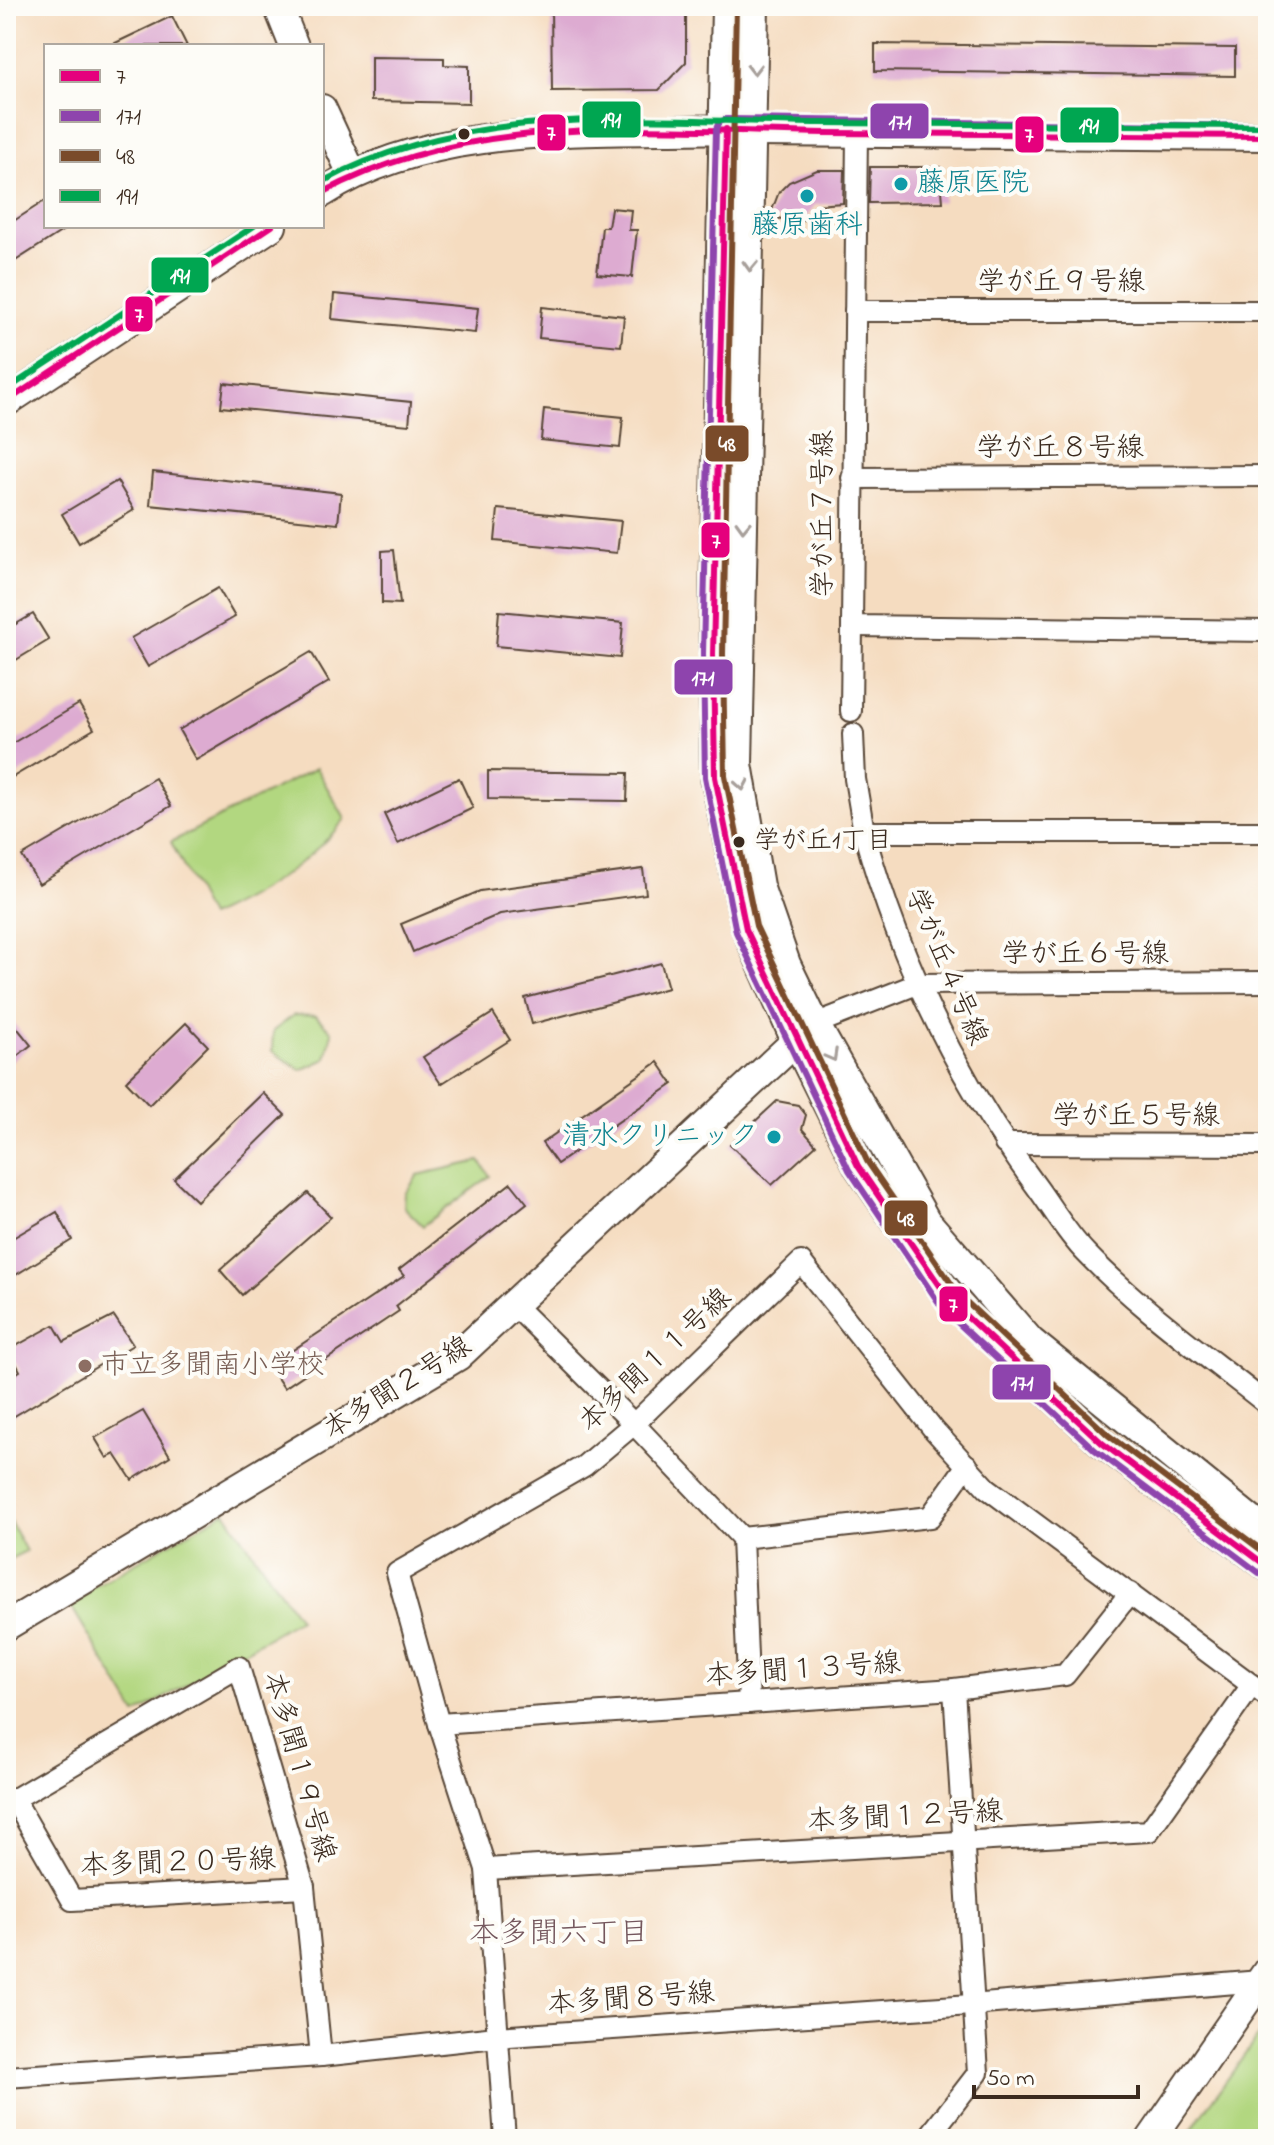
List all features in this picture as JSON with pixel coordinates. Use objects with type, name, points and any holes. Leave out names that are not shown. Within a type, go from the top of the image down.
[{"type":"street","points":[[278,6],[293,44]]},
{"type":"street","points":[[726,6],[740,130]]},
{"type":"street","points":[[754,6],[740,130],[738,764],[759,886],[786,964],[805,1033],[858,1166],[951,1302],[1102,1443],[1268,1567]]},
{"type":"street","points":[[324,113],[352,174]]},
{"type":"street","points":[[324,192],[352,174],[401,154],[504,137],[740,130],[1268,136]]},
{"type":"street","name":"学が丘７号線","points":[[857,131],[852,626],[1268,631]]},
{"type":"street","points":[[6,402],[269,228]]},
{"type":"street","name":"学が丘９号線","points":[[855,311],[1268,311]]},
{"type":"street","name":"学が丘８号線","points":[[852,478],[1268,476]]},
{"type":"street","points":[[851,711],[852,626]]},
{"type":"street","name":"学が丘４号線","points":[[853,734],[855,779],[876,877],[917,984],[965,1081],[1005,1144],[1084,1251],[1127,1292],[1268,1405]]},
{"type":"street","points":[[864,832],[1268,832]]},
{"type":"street","name":"学が丘６号線","points":[[805,1033],[917,984],[1268,982]]},
{"type":"street","points":[[805,1033],[926,1221],[1030,1341],[1268,1534]]},
{"type":"street","name":"本多聞２号線","points":[[6,1626],[458,1356],[805,1033]]},
{"type":"street","name":"学が丘５号線","points":[[1005,1144],[1268,1145]]},
{"type":"street","name":"本多聞１１号線","points":[[505,2139],[486,1869],[439,1724],[397,1573],[584,1466],[634,1424],[801,1262],[934,1430],[987,1488],[1260,1691]]},
{"type":"street","points":[[515,1306],[634,1424],[742,1538],[749,1703]]},
{"type":"street","points":[[742,1538],[930,1517],[967,1465]]},
{"type":"street","name":"本多聞１３号線","points":[[439,1724],[954,1689],[1065,1675],[1130,1593]]},
{"type":"street","name":"本多聞１９号線","points":[[10,1801],[239,1667],[304,1887],[321,2056]]},
{"type":"street","points":[[927,2139],[978,2073],[971,2005],[954,1689]]},
{"type":"street","name":"本多聞１２号線","points":[[486,1869],[1149,1831],[1260,1691]]},
{"type":"street","name":"本多聞２０号線","points":[[10,1801],[72,1900],[304,1887]]},
{"type":"street","points":[[1151,2139],[1264,1976]]},
{"type":"street","name":"本多聞８号線","points":[[6,2077],[321,2056],[496,2037],[971,2005],[1264,1976]]},
{"type":"green space","points":[[316,768],[345,819],[316,850],[283,876],[209,917],[171,842]]},
{"type":"green space","points":[[294,1015],[316,1016],[332,1032],[326,1059],[301,1070],[272,1051],[273,1031]]},
{"type":"green space","points":[[480,1161],[490,1176],[423,1226],[404,1207],[405,1194],[418,1175]]},
{"type":"green space","points":[[225,1512],[299,1619],[136,1714],[68,1601]]},
{"type":"green space","points":[[6,1515],[26,1551],[6,1561]]},
{"type":"green space","points":[[1268,2022],[1268,2139],[1185,2139]]},
{"type":"building","points":[[551,6],[686,6],[686,62],[659,90],[552,91]]},
{"type":"building","points":[[172,16],[186,44],[113,44]]},
{"type":"building","points":[[875,44],[1235,48],[1235,76],[875,71]]},
{"type":"building","points":[[371,57],[444,58],[444,65],[469,66],[469,103],[371,101]]},
{"type":"building","name":"藤原医院","points":[[870,167],[940,167],[943,202],[869,203]]},
{"type":"building","name":"藤原歯科","points":[[817,170],[844,170],[843,203],[815,205],[804,220],[769,218],[779,192],[789,182]]},
{"type":"building","points":[[44,201],[44,228],[67,228],[6,267],[6,226]]},
{"type":"building","points":[[611,208],[631,210],[629,230],[637,230],[632,277],[597,274],[602,227],[608,227]]},
{"type":"building","points":[[334,294],[478,308],[475,333],[332,319]]},
{"type":"building","points":[[542,307],[624,316],[621,346],[539,338]]},
{"type":"building","points":[[224,383],[411,402],[409,425],[221,407]]},
{"type":"building","points":[[544,409],[623,417],[620,448],[541,440]]},
{"type":"building","points":[[153,472],[341,493],[338,524],[150,505]]},
{"type":"building","points":[[117,481],[134,510],[79,543],[62,514]]},
{"type":"building","points":[[498,509],[621,521],[617,553],[495,541]]},
{"type":"building","points":[[394,550],[400,604],[382,603],[382,551]]},
{"type":"building","points":[[218,588],[235,617],[148,667],[131,638]]},
{"type":"building","points":[[499,611],[623,623],[620,658],[496,646]]},
{"type":"building","points":[[33,614],[49,640],[6,666],[6,630]]},
{"type":"building","points":[[311,652],[329,682],[196,760],[179,730]]},
{"type":"building","points":[[79,704],[94,729],[6,781],[6,747]]},
{"type":"building","points":[[488,771],[628,773],[627,801],[488,799]]},
{"type":"building","points":[[155,778],[171,806],[39,884],[22,856]]},
{"type":"building","points":[[459,778],[473,808],[398,844],[384,814]]},
{"type":"building","points":[[643,869],[646,894],[500,914],[413,952],[401,924],[480,891]]},
{"type":"building","points":[[661,963],[668,988],[532,1024],[525,998]]},
{"type":"building","points":[[493,1013],[510,1040],[441,1084],[423,1057]]},
{"type":"building","points":[[6,1014],[31,1045],[6,1065]]},
{"type":"building","points":[[186,1023],[208,1046],[149,1105],[126,1081]]},
{"type":"building","points":[[658,1062],[673,1084],[557,1164],[542,1143]]},
{"type":"building","points":[[263,1093],[285,1115],[197,1201],[174,1179]]},
{"type":"building","name":"清水クリニック","points":[[777,1101],[798,1105],[806,1115],[802,1129],[816,1145],[772,1185],[730,1145]]},
{"type":"building","points":[[511,1183],[527,1203],[396,1306],[399,1311],[284,1388],[269,1366],[404,1276],[399,1270]]},
{"type":"building","points":[[308,1193],[331,1217],[242,1295],[220,1270]]},
{"type":"building","points":[[57,1212],[72,1240],[6,1281],[6,1242]]},
{"type":"building","points":[[114,1316],[133,1345],[6,1421],[6,1380],[20,1371],[9,1350],[54,1325],[64,1342]]},
{"type":"building","points":[[143,1411],[170,1456],[132,1480],[115,1454],[107,1458],[95,1438]]},
{"type":"transit line","name":"48","points":[[736,6],[723,654],[725,776],[756,926],[867,1161],[959,1295],[1108,1435],[1268,1555]]},
{"type":"transit line","name":"191","points":[[324,181],[380,156],[441,138],[503,127],[566,121],[630,119],[1268,126]]},
{"type":"transit line","name":"171","points":[[1262,1575],[1095,1450],[943,1309],[849,1170],[736,932],[705,777],[703,654],[716,129],[719,122],[726,119],[1268,126]]},
{"type":"transit line","name":"7","points":[[324,192],[381,167],[442,148],[505,137],[568,131],[633,129],[1268,136]]},
{"type":"transit line","name":"7","points":[[726,129],[713,654],[715,777],[746,929],[858,1166],[951,1302],[1102,1443],[1268,1567]]},
{"type":"transit line","name":"191","points":[[6,390],[251,228]]},
{"type":"transit line","name":"7","points":[[6,402],[269,228]]},
{"type":"place","name":"藤原医院","points":[[901,184]]},
{"type":"place","name":"藤原歯科","points":[[807,196]]},
{"type":"place","name":"学が丘1丁目","points":[[739,842]]},
{"type":"place","name":"清水クリニック","points":[[774,1137]]},
{"type":"place","name":"市立多聞南小学校","points":[[85,1366]]},
{"type":"district","name":"本多聞六丁目","points":[[559,1935]]}]
